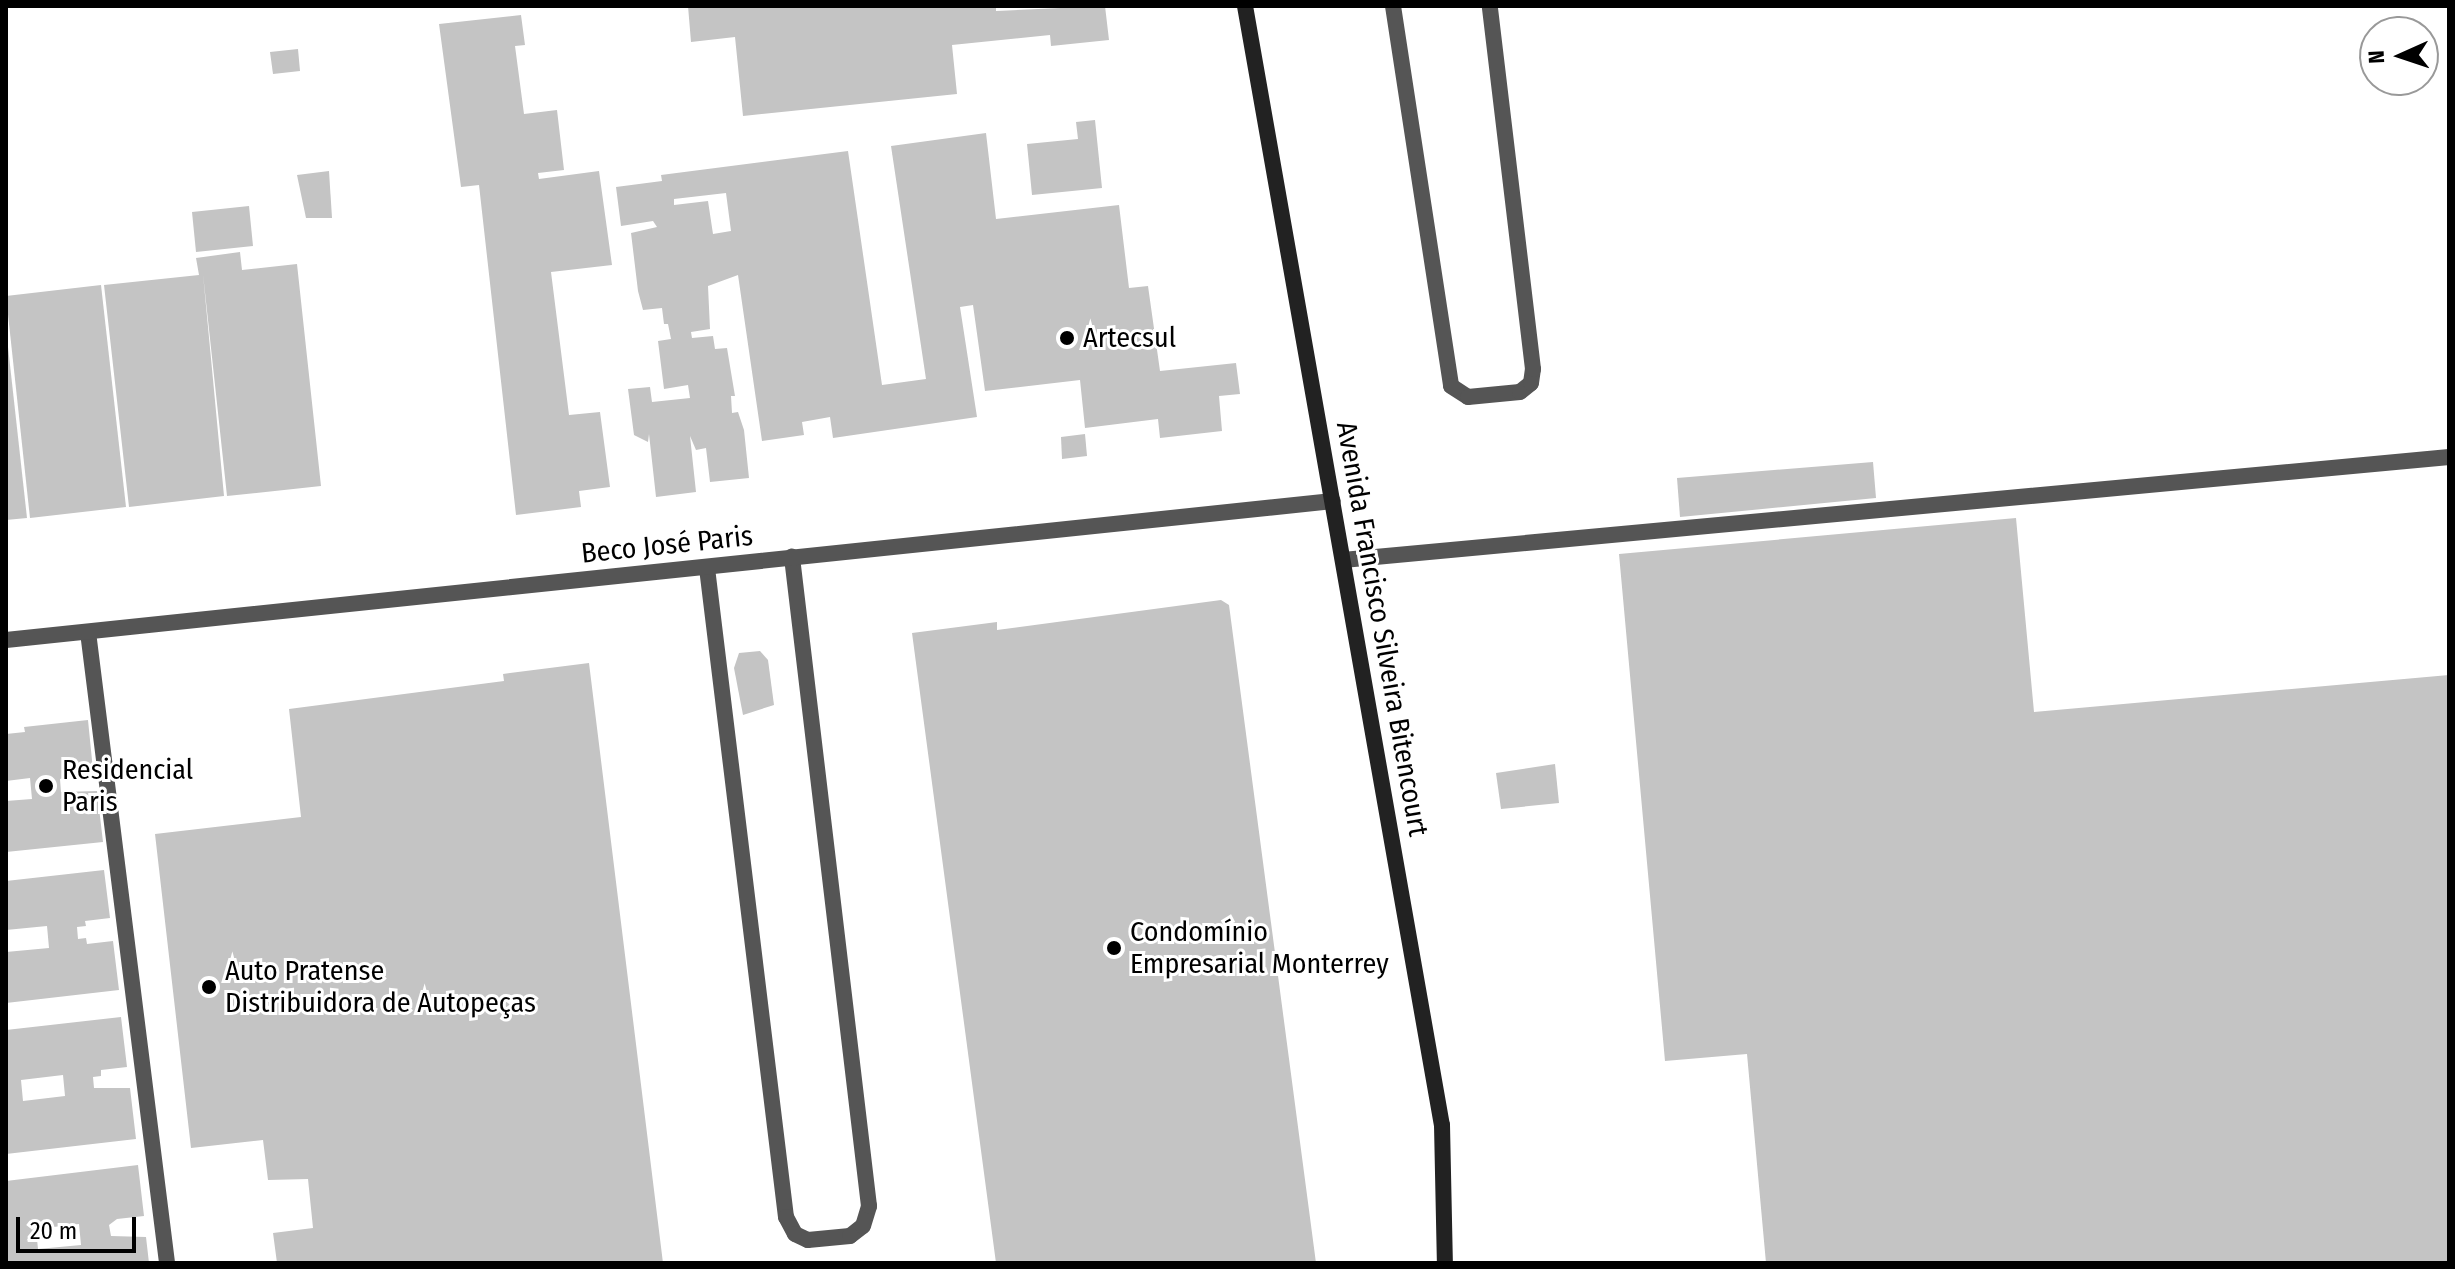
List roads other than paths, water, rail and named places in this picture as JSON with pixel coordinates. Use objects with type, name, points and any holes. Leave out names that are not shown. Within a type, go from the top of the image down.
[{"type":"main road","name":"Avenida Francisco Silveira Bitencourt","points":[[1245,6],[1442,1125],[1445,1263]]},
{"type":"street","points":[[1393,6],[1451,386],[1468,397],[1520,392],[1531,383],[1533,369],[1490,6]]},
{"type":"street","points":[[1343,560],[2449,457]]},
{"type":"street","name":"Beco José Paris","points":[[6,640],[1333,501]]},
{"type":"street","points":[[707,568],[786,1217],[795,1234],[808,1240],[850,1236],[863,1226],[869,1206],[792,557]]},
{"type":"street","points":[[88,632],[167,1263]]},
{"type":"place","name":"Artecsul","points":[[1067,338]]},
{"type":"place","name":"Residencial Paris","points":[[46,786]]},
{"type":"place","name":"Condomínio Empresarial Monterrey","points":[[1114,948]]},
{"type":"place","name":"Auto Pratense Distribuidora de Autopeças","points":[[209,987]]}]
